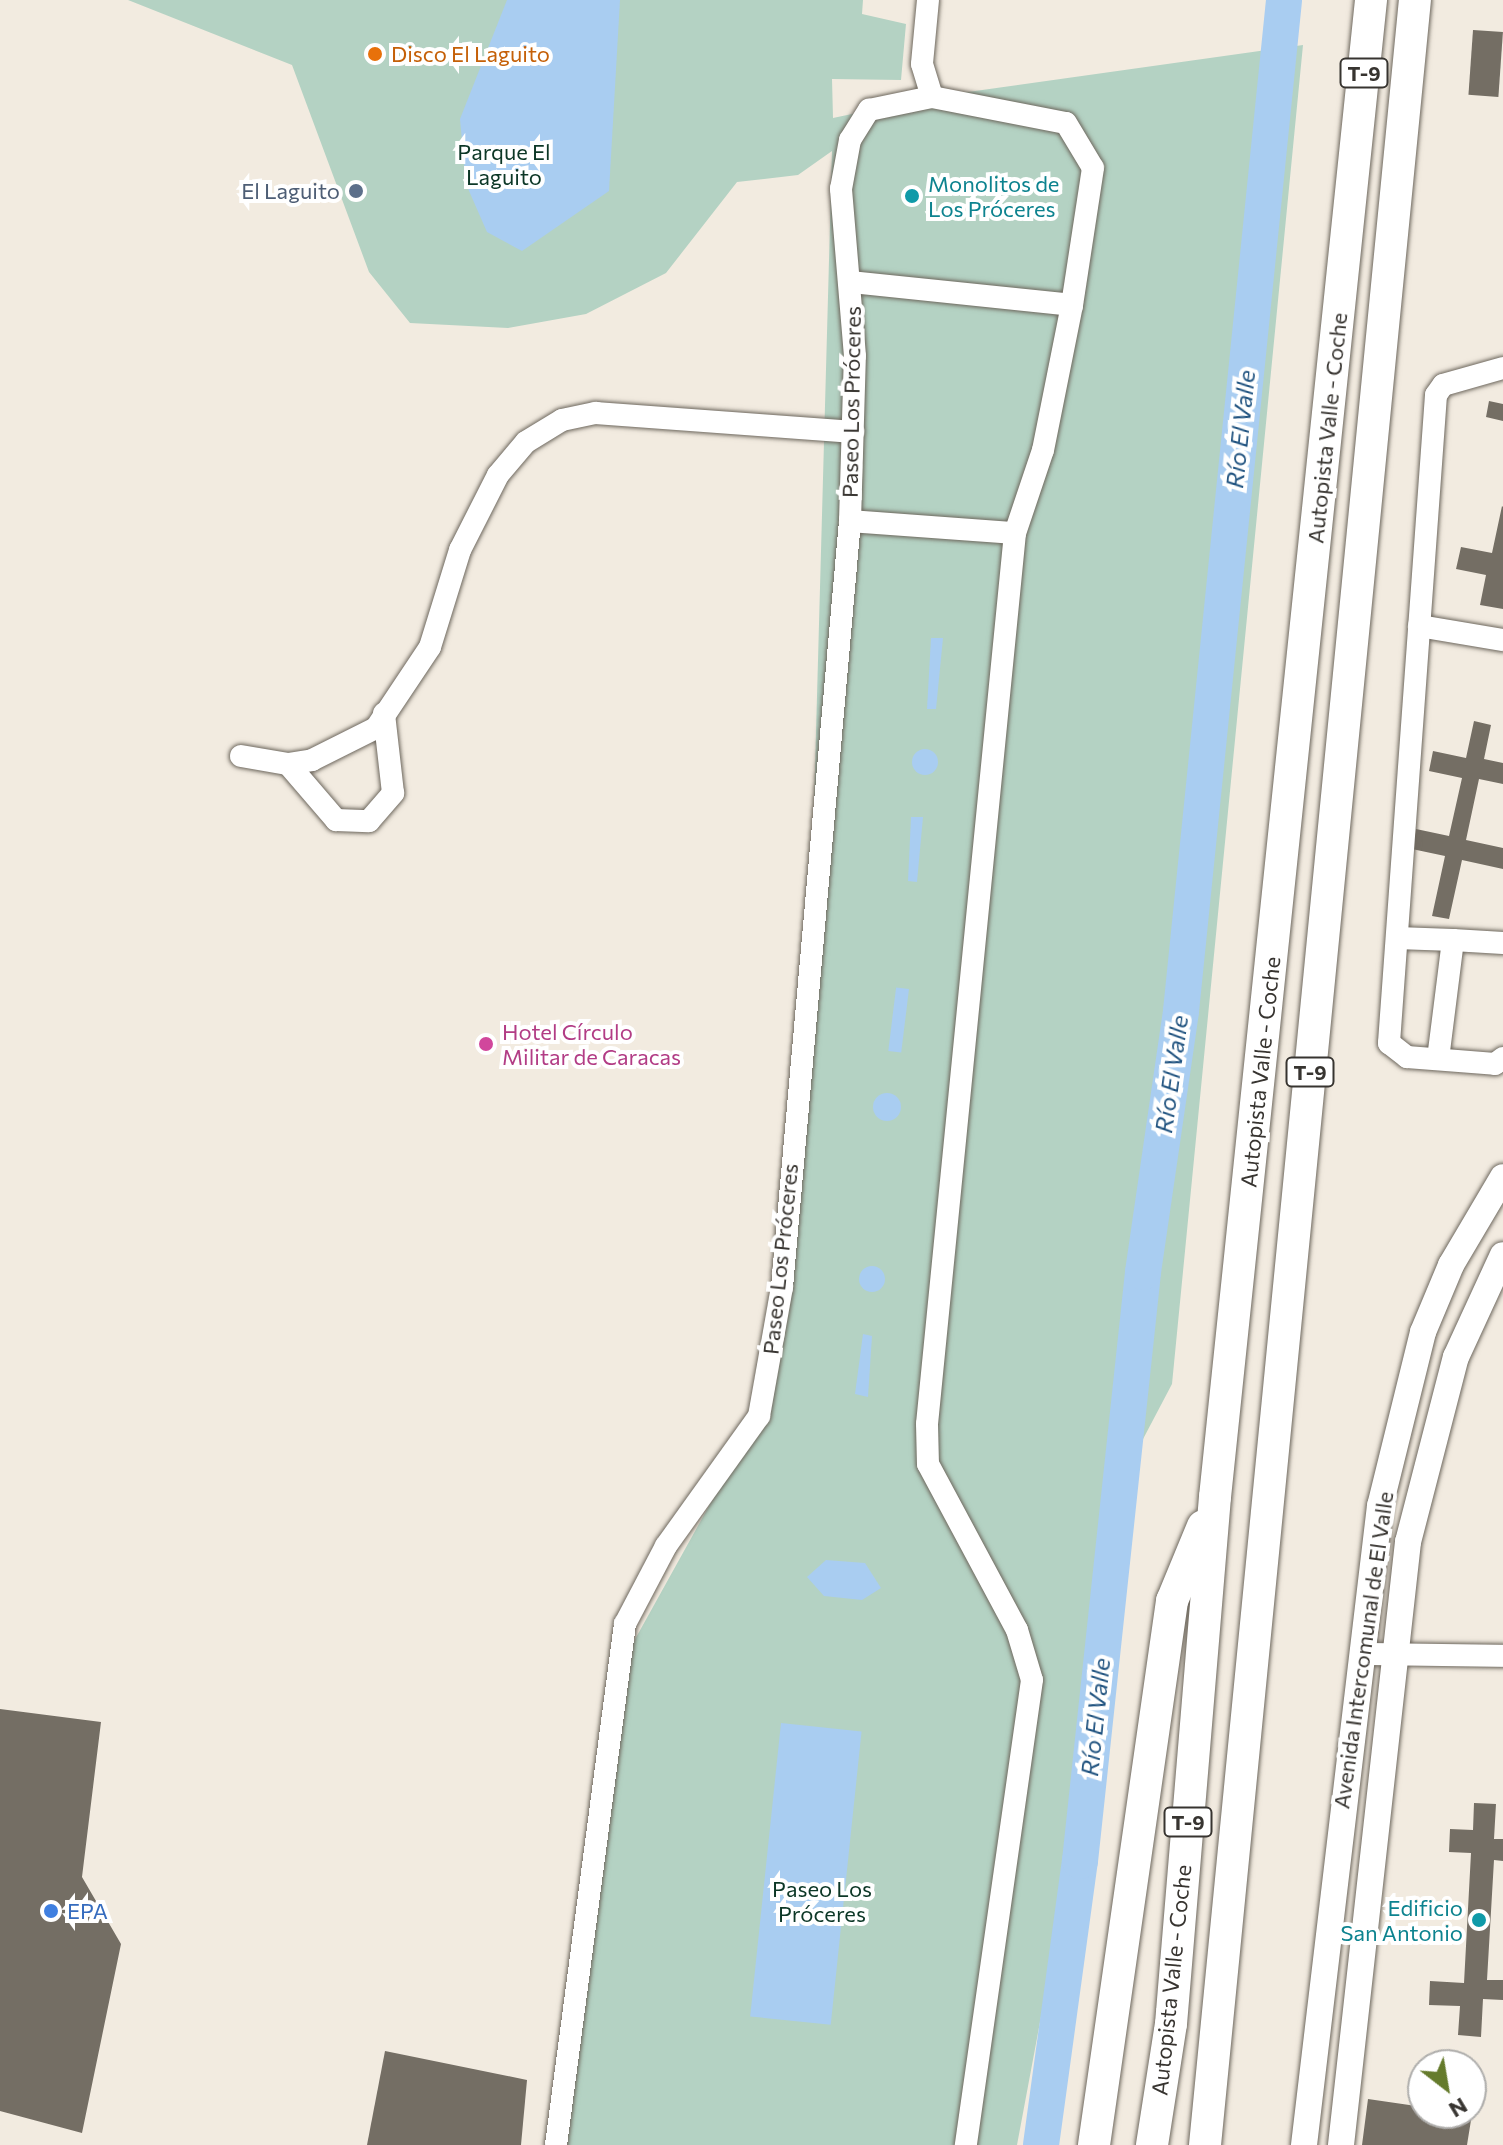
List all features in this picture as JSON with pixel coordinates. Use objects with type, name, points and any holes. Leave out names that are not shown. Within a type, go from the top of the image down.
[{"type":"highway","name":"Autopista Valle - Coche","points":[[1152,2145],[1171,2024],[1215,1497],[1371,0]]},
{"type":"highway","name":"Autopista Valle - Coche","points":[[1205,2145],[1415,0]]},
{"type":"highway","points":[[1094,2145],[1172,1601],[1215,1497]]},
{"type":"main road","name":"Avenida Intercomunal de El Valle","points":[[1304,2145],[1380,1506],[1411,1368],[1451,1265],[1503,1177]]},
{"type":"main road","name":"Avenida Intercomunal de El Valle","points":[[1341,2145],[1400,1658],[1408,1542],[1435,1420],[1503,1255]]},
{"type":"street","points":[[928,0],[922,64],[932,97]]},
{"type":"street","name":"Paseo Los Próceres","points":[[556,2145],[625,1624],[762,1402],[782,1287],[850,521],[853,432],[851,282],[841,189],[850,140],[869,110],[932,97],[1055,116],[1078,135],[1093,168],[1072,305],[1043,450],[1015,533],[927,1424],[928,1464],[1017,1630],[1032,1680],[966,2145]]},
{"type":"street","name":"Paseo Los Próceres","points":[[851,282],[1072,305]]},
{"type":"street","points":[[1503,368],[1443,385],[1436,395],[1389,1043],[1407,1057],[1495,1064],[1503,1058]]},
{"type":"street","points":[[241,756],[288,764],[347,746],[384,714],[430,647],[460,550],[498,475],[526,442],[562,420],[596,413],[853,432]]},
{"type":"street","name":"Paseo Los Próceres","points":[[850,521],[1015,533]]},
{"type":"street","points":[[1419,626],[1503,640]]},
{"type":"street","points":[[288,764],[336,820],[369,821],[393,793],[384,714]]},
{"type":"street","points":[[1397,938],[1503,943]]},
{"type":"street","points":[[1438,1059],[1453,940]]},
{"type":"street","points":[[1363,1654],[1400,1658],[1503,1656]]},
{"type":"green space","name":"Paseo Los Próceres","points":[[128,0],[863,0],[862,14],[906,24],[901,80],[832,79],[833,118],[932,97],[1303,45],[1172,1384],[1102,1517],[1052,1958],[1017,2145],[554,2145],[618,1670],[750,1432],[782,1283],[811,915],[832,151],[798,175],[737,182],[666,273],[586,314],[508,328],[410,323],[369,272],[292,65]]},
{"type":"water","points":[[507,0],[620,0],[609,191],[522,251],[487,232],[466,184],[460,119]]},
{"type":"water","points":[[931,638],[943,638],[936,709],[927,709]]},
{"type":"water","points":[[925,749],[935,752],[938,762],[935,772],[925,775],[915,772],[912,762],[915,752]]},
{"type":"water","points":[[911,817],[923,817],[917,882],[908,881]]},
{"type":"water","points":[[896,987],[909,989],[901,1053],[888,1051]]},
{"type":"water","points":[[887,1093],[897,1097],[901,1107],[897,1117],[887,1121],[877,1117],[873,1107],[877,1097]]},
{"type":"water","points":[[872,1266],[882,1269],[885,1279],[882,1289],[872,1292],[862,1289],[859,1279],[862,1269]]},
{"type":"water","points":[[863,1334],[872,1336],[868,1397],[855,1394]]},
{"type":"water","points":[[826,1560],[865,1563],[881,1588],[862,1600],[824,1596],[807,1577]]},
{"type":"water","points":[[781,1723],[862,1731],[831,2025],[750,2016]]},
{"type":"building","points":[[1473,30],[1503,32],[1498,97],[1468,95]]},
{"type":"building","points":[[1489,401],[1503,404],[1503,421],[1486,417]]},
{"type":"building","points":[[1502,506],[1503,609],[1480,605],[1486,575],[1456,569],[1461,547],[1492,553]]},
{"type":"building","points":[[1474,721],[1491,725],[1484,759],[1503,763],[1503,784],[1479,779],[1466,840],[1503,848],[1503,869],[1462,860],[1449,919],[1432,916],[1445,856],[1412,849],[1416,829],[1449,836],[1462,778],[1429,771],[1433,751],[1466,758]]},
{"type":"building","name":"EPA","points":[[0,1709],[101,1722],[82,1877],[121,1944],[82,2133],[0,2111]]},
{"type":"building","name":"Edificio San Antonio","points":[[1474,1803],[1496,1804],[1494,1839],[1503,1839],[1503,1861],[1494,1860],[1487,1980],[1503,1980],[1503,2000],[1483,1999],[1481,2037],[1458,2035],[1460,2006],[1429,2005],[1430,1981],[1464,1983],[1471,1853],[1449,1852],[1450,1829],[1473,1830]]},
{"type":"building","points":[[385,2051],[527,2080],[521,2145],[367,2145]]},
{"type":"building","points":[[1368,2099],[1407,2105],[1407,2129],[1470,2129],[1467,2145],[1362,2145]]},
{"type":"waterway","name":"Río El Valle","points":[[1041,2145],[1080,1861],[1143,1272],[1181,1011],[1284,0]]},
{"type":"place","name":"Disco El Laguito","points":[[375,54]]},
{"type":"place","name":"El Laguito","points":[[356,191]]},
{"type":"place","name":"Monolitos de Los Próceres","points":[[912,196]]},
{"type":"place","name":"Hotel Círculo Militar de Caracas","points":[[486,1044]]},
{"type":"place","name":"EPA","points":[[51,1911]]},
{"type":"place","name":"Edificio San Antonio","points":[[1479,1920]]},
{"type":"park label","name":"Parque El Laguito","points":[[504,164]]}]
